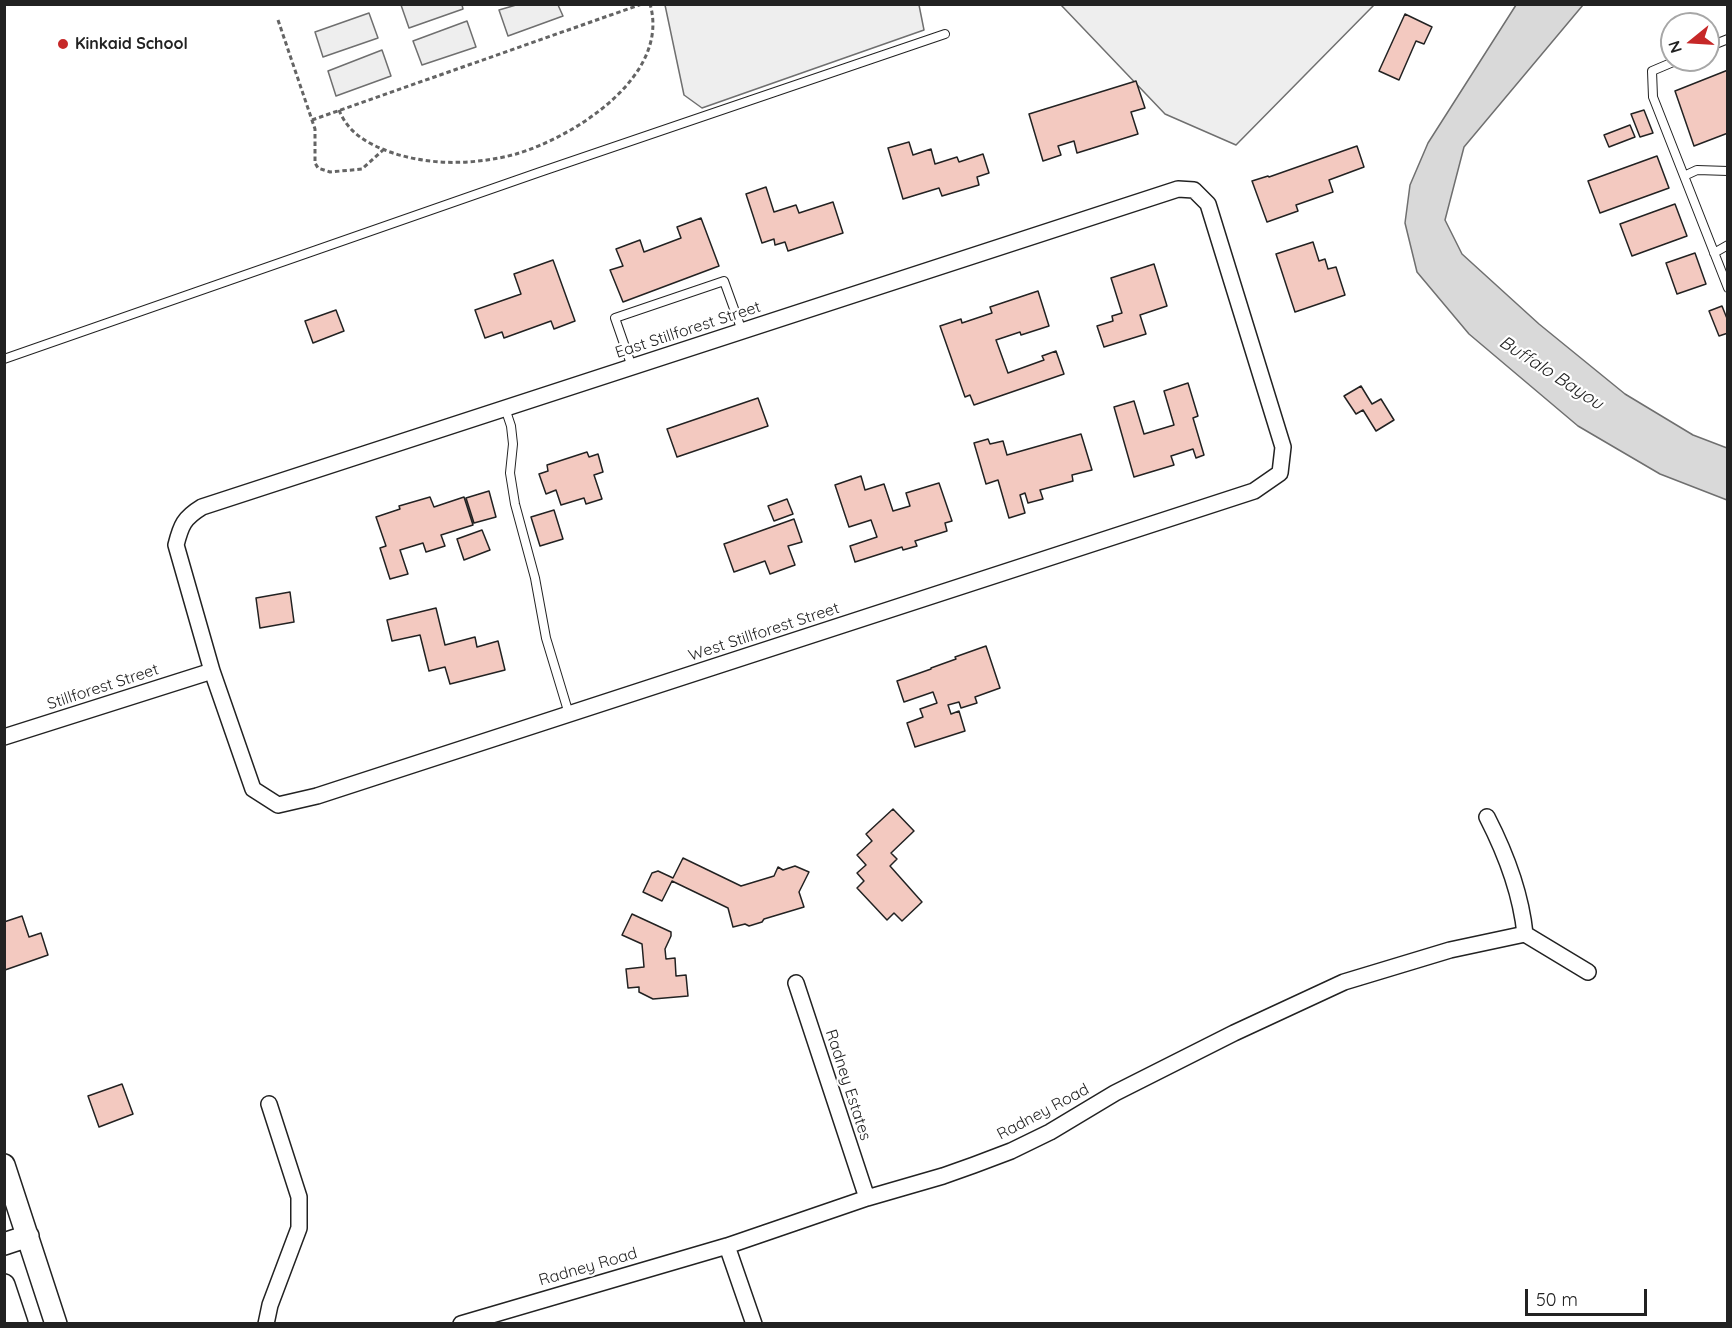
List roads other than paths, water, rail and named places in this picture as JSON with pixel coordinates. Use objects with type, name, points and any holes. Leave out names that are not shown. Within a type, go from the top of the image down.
[{"type":"main road","points":[[4,1165],[56,1323]]},
{"type":"main road","points":[[4,1244],[28,1236]]},
{"type":"main road","points":[[4,1285],[17,1323]]},
{"type":"street","name":"East Stillforest Street","points":[[212,670],[176,545],[180,528],[188,515],[202,507],[1178,189],[1194,190],[1208,204],[1253,348]]},
{"type":"street","name":"West Stillforest Street","points":[[212,670],[254,789],[278,805],[317,796],[1254,491],[1280,474],[1283,447],[1253,348]]},
{"type":"street","name":"Stillforest Street","points":[[4,737],[212,670]]},
{"type":"street","points":[[1487,817],[1503,848],[1523,916],[1525,934],[1588,972]]},
{"type":"street","name":"Radney Road","points":[[461,1323],[727,1246],[867,1198],[943,1176],[1011,1151],[1050,1132],[1125,1087],[1344,982],[1450,950],[1525,934]]},
{"type":"street","name":"Radney Estates","points":[[796,983],[867,1198]]},
{"type":"street","points":[[266,1323],[270,1305],[299,1228],[299,1197],[269,1104]]},
{"type":"street","points":[[727,1246],[754,1323]]},
{"type":"lane","points":[[4,359],[494,187],[945,34]]},
{"type":"lane","points":[[1660,68],[1652,71],[1653,97],[1728,288]]},
{"type":"lane","points":[[1684,176],[1697,170],[1728,171]]},
{"type":"lane","points":[[1714,253],[1728,245]]},
{"type":"lane","points":[[632,367],[615,318],[724,280],[742,331]]},
{"type":"lane","points":[[505,408],[511,426],[513,444],[510,472],[515,504],[535,578],[546,638],[569,714]]},
{"type":"water","name":"Buffalo Bayou","points":[[1516,5],[1583,5],[1464,147],[1445,220],[1462,254],[1539,324],[1625,394],[1693,435],[1727,448],[1727,500],[1660,474],[1578,426],[1469,334],[1417,272],[1405,223],[1410,185],[1428,143]]},
{"type":"place","name":"Kinkaid School","points":[[63,44]]}]
